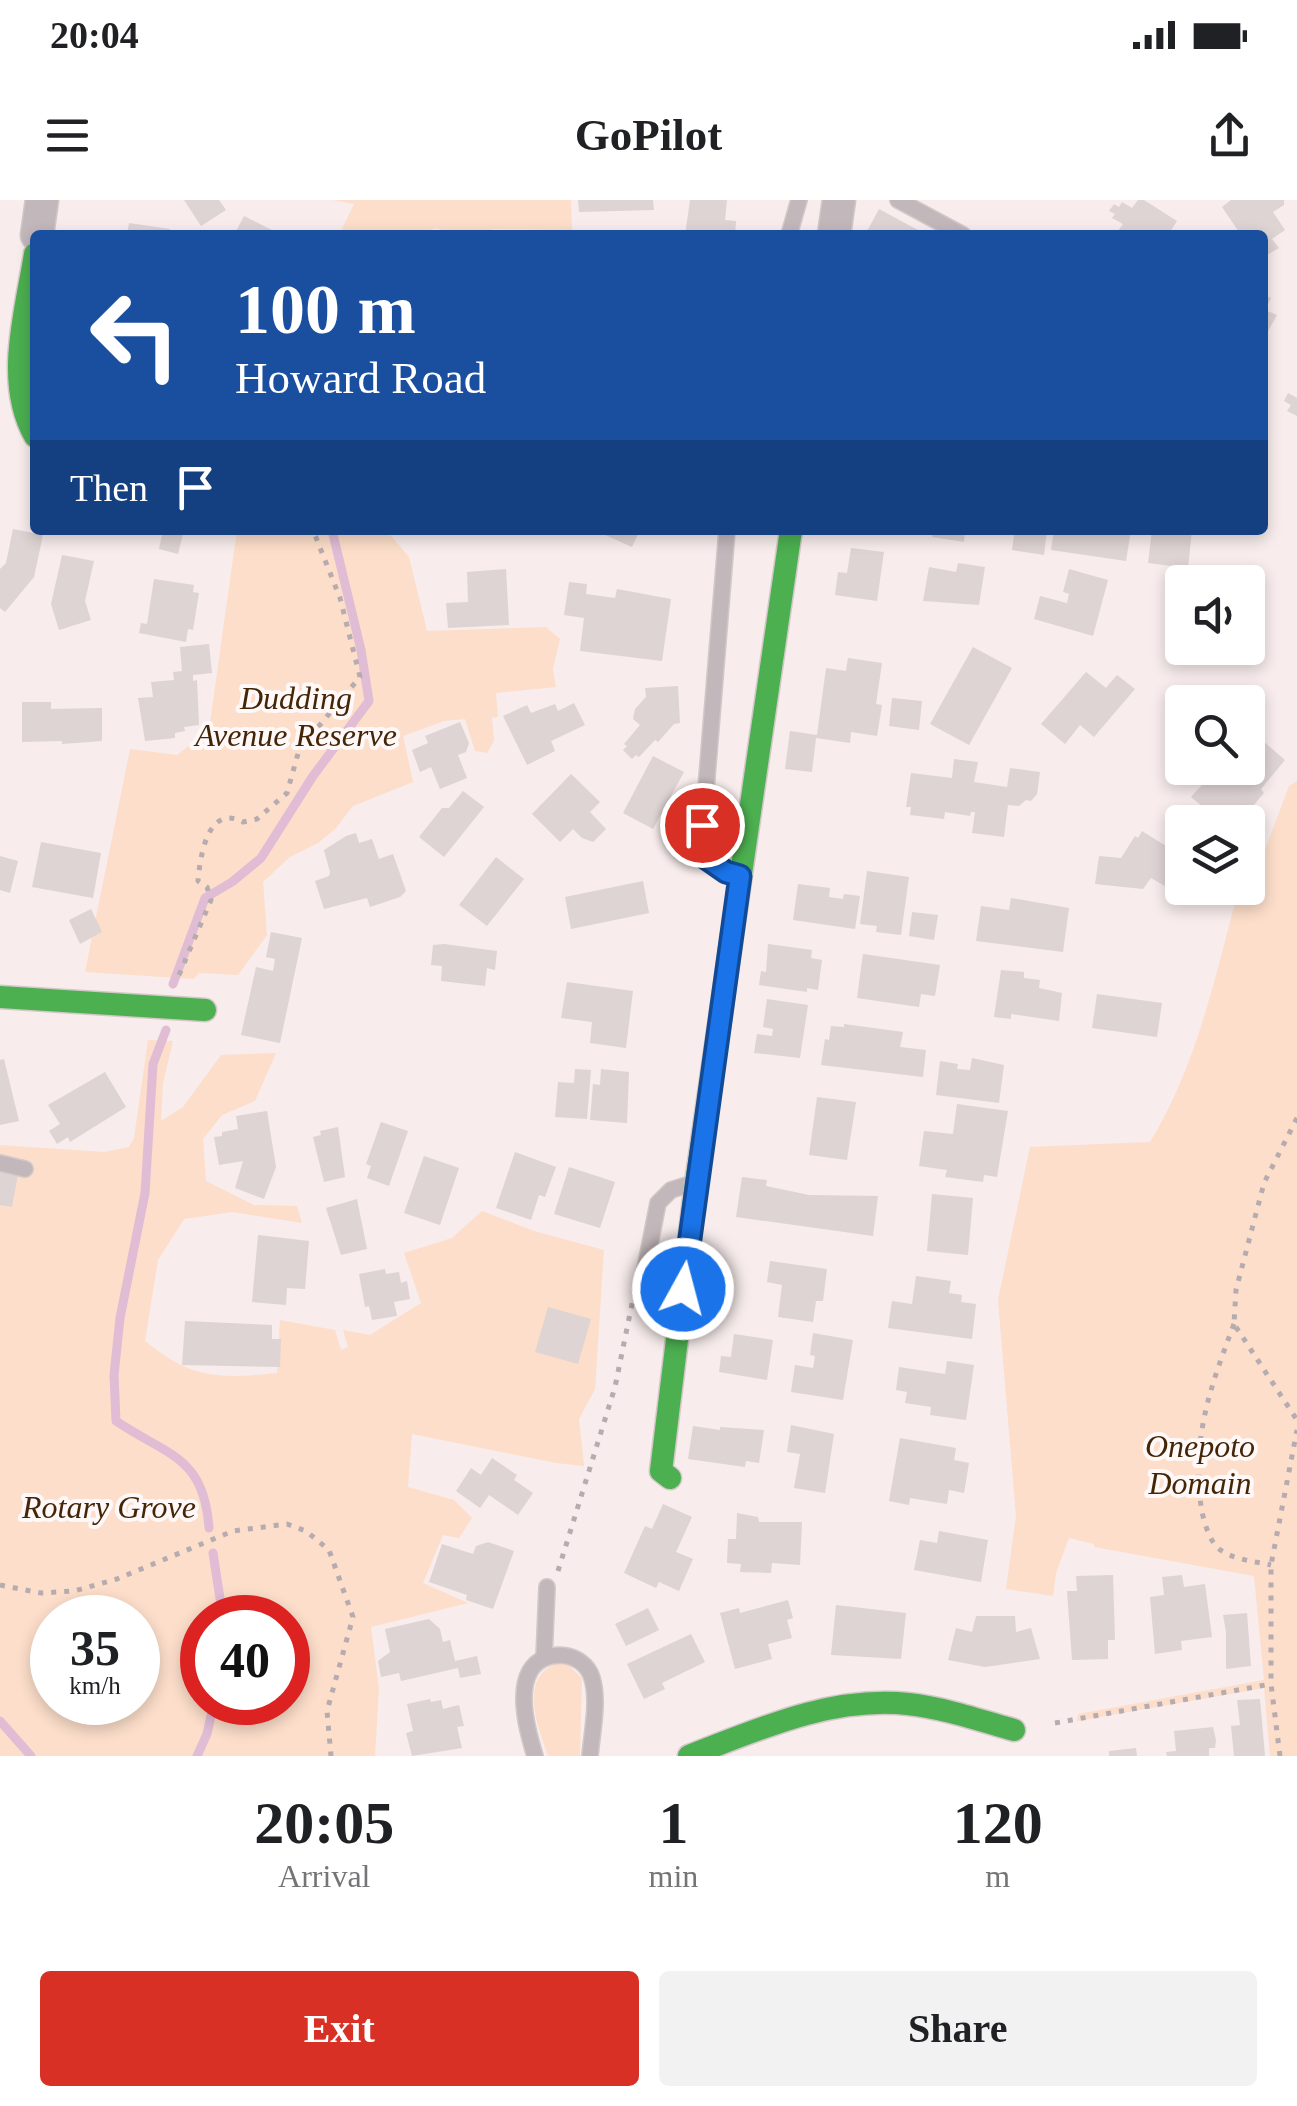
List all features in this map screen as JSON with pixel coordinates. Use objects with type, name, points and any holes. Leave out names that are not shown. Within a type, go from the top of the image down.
[{"type":"street","points":[[38,230],[42,200]]},
{"type":"street","points":[[835,230],[838,200]]},
{"type":"street","points":[[30,299],[20,388],[24,417],[30,427]]},
{"type":"street","points":[[670,1478],[660,1471],[696,1182],[790,535]]},
{"type":"street","points":[[0,997],[205,1010]]},
{"type":"street","points":[[689,1756],[783,1720],[876,1703],[916,1706],[1014,1730]]},
{"type":"lane","points":[[790,230],[799,200]]},
{"type":"lane","points":[[898,200],[953,230]]},
{"type":"lane","points":[[727,535],[702,838],[706,858],[726,872],[740,876]]},
{"type":"lane","points":[[0,1163],[25,1169]]},
{"type":"lane","points":[[643,1279],[658,1202],[671,1190],[696,1182]]},
{"type":"lane","points":[[544,1658],[546,1588]]},
{"type":"lane","points":[[535,1756],[525,1690],[531,1669],[544,1658],[569,1655],[584,1664],[592,1675],[590,1756]]},
{"type":"path","points":[[179,976],[211,900],[207,887],[198,881],[201,844],[224,818],[243,822],[257,819],[287,793],[299,750],[360,677],[340,598],[315,535]]},
{"type":"path","points":[[1271,1565],[1232,1557],[1215,1546],[1203,1516],[1197,1450],[1202,1419],[1234,1324],[1236,1290],[1264,1183],[1297,1118]]},
{"type":"path","points":[[546,1588],[557,1576],[585,1485],[614,1387],[634,1299]]},
{"type":"path","points":[[1234,1324],[1297,1420]]},
{"type":"path","points":[[1280,1756],[1271,1684],[1271,1565],[1297,1430]]},
{"type":"path","points":[[0,1585],[42,1592],[74,1591],[118,1579],[233,1531],[287,1524],[306,1530],[329,1550],[353,1617],[327,1712],[331,1756]]},
{"type":"path","points":[[1055,1723],[1271,1684]]},
{"type":"green space","points":[[333,200],[571,200],[572,230],[341,230],[354,204]]},
{"type":"green space","name":"Dudding Avenue Reserve","points":[[236,535],[390,535],[409,557],[427,631],[546,627],[560,639],[553,669],[556,687],[496,693],[498,717],[492,718],[494,741],[487,753],[475,751],[465,719],[444,721],[403,736],[413,782],[353,806],[335,829],[290,857],[263,882],[267,935],[238,975],[199,973],[194,979],[85,972],[130,749],[177,755],[209,730]]},
{"type":"green space","name":"Onepoto Domain","points":[[1297,781],[1297,1756],[1270,1756],[1264,1688],[1077,1721],[1078,1714],[1264,1680],[1254,1576],[1094,1547],[1069,1538],[1056,1573],[1053,1596],[1006,1589],[1016,1516],[998,1300],[1030,1147],[1150,1142],[1193,1051],[1234,905],[1265,905],[1265,850],[1289,786]]},
{"type":"green space","name":"Rotary Grove","points":[[148,1040],[173,1041],[163,1083],[161,1121],[183,1107],[221,1055],[276,1053],[255,1101],[222,1115],[203,1139],[206,1181],[254,1205],[297,1206],[302,1223],[232,1212],[184,1219],[158,1260],[145,1341],[177,1363],[206,1374],[277,1373],[280,1320],[335,1330],[341,1350],[348,1347],[343,1330],[370,1335],[421,1303],[404,1253],[452,1238],[482,1211],[534,1231],[604,1250],[595,1389],[579,1419],[584,1466],[412,1434],[408,1487],[454,1500],[472,1518],[459,1538],[443,1535],[423,1583],[468,1603],[371,1627],[379,1689],[375,1756],[0,1756],[0,1145],[105,1152],[129,1147],[134,1138]]},
{"type":"green space","points":[[555,1664],[567,1664],[582,1678],[580,1756],[548,1756],[540,1732],[534,1693],[544,1671]]},
{"type":"building","points":[[184,200],[219,200],[226,210],[201,226]]},
{"type":"building","points":[[578,200],[653,200],[654,210],[579,212]]},
{"type":"building","points":[[690,200],[727,200],[725,220],[736,221],[735,230],[686,230]]},
{"type":"building","points":[[1138,200],[1144,200],[1177,221],[1171,230],[1119,230],[1123,224],[1112,218],[1115,214],[1109,211],[1122,202],[1132,208]]},
{"type":"building","points":[[1231,200],[1284,200],[1284,205],[1273,212],[1285,230],[1272,239],[1279,248],[1268,254],[1268,230],[1238,230],[1222,207]]},
{"type":"building","points":[[879,209],[918,230],[868,230]]},
{"type":"building","points":[[244,216],[272,230],[237,230]]},
{"type":"building","points":[[129,223],[170,229],[170,230],[128,230]]},
{"type":"building","points":[[1268,311],[1277,315],[1268,331]]},
{"type":"building","points":[[1288,393],[1297,398],[1297,416],[1287,411],[1291,405],[1284,401]]},
{"type":"building","points":[[13,529],[43,535],[34,577],[5,612],[0,608],[0,569],[6,563]]},
{"type":"building","points":[[162,535],[183,535],[178,554],[159,549]]},
{"type":"building","points":[[605,535],[638,535],[632,547]]},
{"type":"building","points":[[932,535],[965,535],[964,542]]},
{"type":"building","points":[[1014,535],[1046,535],[1044,555],[1012,550]]},
{"type":"building","points":[[1053,535],[1130,535],[1126,561],[1051,550]]},
{"type":"building","points":[[1151,535],[1191,535],[1188,565],[1148,563]]},
{"type":"building","points":[[851,548],[884,552],[877,601],[835,595],[838,572],[847,573]]},
{"type":"building","points":[[62,555],[94,561],[85,601],[91,620],[59,630],[51,604]]},
{"type":"building","points":[[958,563],[985,567],[979,605],[923,601],[929,567],[956,572]]},
{"type":"building","points":[[506,569],[509,625],[448,628],[446,603],[468,602],[467,572]]},
{"type":"building","points":[[1069,569],[1108,580],[1093,636],[1034,619],[1040,596],[1067,603],[1069,594],[1063,592]]},
{"type":"building","points":[[154,579],[194,585],[193,592],[199,593],[193,630],[188,629],[186,642],[139,633],[141,623],[147,624]]},
{"type":"building","points":[[569,582],[587,584],[586,594],[615,598],[617,589],[671,599],[662,661],[580,651],[584,618],[564,615]]},
{"type":"building","points":[[209,644],[212,673],[193,675],[193,681],[197,680],[199,725],[184,727],[185,731],[175,733],[175,738],[145,741],[138,698],[153,697],[151,682],[174,680],[173,672],[182,671],[180,647]]},
{"type":"building","points":[[973,647],[1012,668],[969,745],[930,724]]},
{"type":"building","points":[[848,658],[882,663],[876,704],[882,705],[877,736],[851,732],[850,743],[816,738],[812,772],[785,769],[790,731],[817,735],[826,668],[846,671]]},
{"type":"building","points":[[1086,672],[1106,688],[1117,675],[1135,689],[1094,737],[1080,725],[1065,744],[1041,724]]},
{"type":"building","points":[[678,686],[680,723],[632,759],[623,750],[627,746],[624,744],[640,725],[633,719],[635,709],[646,697],[645,688]]},
{"type":"building","points":[[892,698],[922,701],[919,730],[889,726]]},
{"type":"building","points":[[22,702],[51,702],[51,709],[102,708],[102,741],[22,742]]},
{"type":"building","points":[[574,703],[585,725],[551,741],[555,751],[527,765],[503,716],[527,705],[531,713],[555,704],[558,711]]},
{"type":"building","points":[[460,722],[469,743],[466,752],[458,755],[467,778],[440,789],[431,767],[420,772],[412,750],[428,743],[425,736]]},
{"type":"building","points":[[1265,743],[1285,760],[1265,784]]},
{"type":"building","points":[[653,756],[684,772],[653,829],[623,813]]},
{"type":"building","points":[[954,759],[978,762],[974,782],[1007,787],[1010,768],[1040,772],[1037,794],[1031,801],[1008,805],[1004,837],[972,833],[975,812],[970,816],[945,812],[944,819],[910,815],[911,807],[906,807],[911,773],[952,778]]},
{"type":"building","points":[[571,774],[600,802],[590,812],[606,829],[593,842],[573,829],[560,842],[532,814]]},
{"type":"building","points":[[1202,785],[1264,785],[1261,789],[1264,793],[1254,805],[1201,805],[1191,797]]},
{"type":"building","points":[[463,791],[484,807],[444,857],[419,837],[442,808],[449,808]]},
{"type":"building","points":[[1142,831],[1165,845],[1165,886],[1151,878],[1143,889],[1095,884],[1099,856],[1121,858],[1135,836],[1138,838]]},
{"type":"building","points":[[356,833],[359,843],[372,839],[379,859],[393,854],[406,891],[400,897],[370,907],[367,898],[324,909],[315,881],[329,876],[324,850]]},
{"type":"building","points":[[41,842],[101,853],[93,898],[32,887]]},
{"type":"building","points":[[0,856],[18,861],[10,893],[0,890]]},
{"type":"building","points":[[496,857],[524,879],[487,926],[459,905]]},
{"type":"building","points":[[867,871],[909,877],[901,935],[876,932],[877,926],[860,924]]},
{"type":"building","points":[[643,881],[649,913],[571,929],[565,897]]},
{"type":"building","points":[[798,884],[830,888],[829,897],[860,896],[855,929],[793,920]]},
{"type":"building","points":[[1011,898],[1069,908],[1063,952],[976,941],[981,906],[1009,910]]},
{"type":"building","points":[[91,909],[102,932],[80,944],[69,920]]},
{"type":"building","points":[[912,912],[938,915],[934,940],[909,936]]},
{"type":"building","points":[[271,932],[302,938],[280,1043],[241,1035],[256,967],[273,971],[275,959],[266,957]]},
{"type":"building","points":[[768,944],[812,950],[811,958],[822,960],[818,990],[759,985],[761,971],[766,972]]},
{"type":"building","points":[[433,945],[497,951],[495,970],[487,968],[485,986],[441,981],[442,966],[431,965]]},
{"type":"building","points":[[863,954],[940,965],[935,996],[921,994],[919,1007],[857,998]]},
{"type":"building","points":[[1001,970],[1024,972],[1024,978],[1040,980],[1039,988],[1062,993],[1059,1021],[1011,1014],[1011,1019],[994,1017]]},
{"type":"building","points":[[567,982],[633,991],[626,1048],[590,1043],[592,1022],[561,1018]]},
{"type":"building","points":[[1097,994],[1162,1003],[1157,1037],[1092,1028]]},
{"type":"building","points":[[767,999],[808,1005],[800,1058],[754,1053],[757,1034],[772,1036],[773,1029],[763,1027]]},
{"type":"building","points":[[844,1024],[903,1032],[900,1047],[926,1050],[923,1077],[821,1065],[831,1026]]},
{"type":"building","points":[[972,1058],[1004,1065],[999,1103],[936,1095],[940,1061],[970,1070]]},
{"type":"building","points":[[4,1059],[19,1121],[0,1125],[0,1060]]},
{"type":"building","points":[[575,1069],[591,1070],[587,1119],[555,1117],[558,1082],[574,1083]]},
{"type":"building","points":[[601,1069],[629,1072],[627,1123],[590,1120],[593,1084],[600,1085]]},
{"type":"building","points":[[105,1072],[126,1107],[70,1142],[68,1137],[57,1144],[49,1131],[60,1124],[48,1105]]},
{"type":"building","points":[[817,1097],[856,1102],[847,1160],[809,1155]]},
{"type":"building","points":[[957,1104],[1008,1111],[997,1177],[984,1175],[983,1182],[945,1177],[947,1170],[919,1166],[924,1131],[953,1134]]},
{"type":"building","points":[[267,1111],[276,1167],[264,1199],[235,1188],[243,1161],[219,1165],[214,1137],[238,1129],[236,1116]]},
{"type":"building","points":[[381,1122],[408,1131],[389,1186],[367,1178],[371,1166],[366,1164]]},
{"type":"building","points":[[338,1127],[345,1177],[324,1182],[313,1137]]},
{"type":"building","points":[[515,1152],[556,1167],[545,1197],[539,1195],[531,1220],[496,1208]]},
{"type":"building","points":[[424,1156],[459,1168],[440,1225],[404,1213]]},
{"type":"building","points":[[569,1167],[615,1182],[600,1228],[554,1214]]},
{"type":"building","points":[[0,1171],[18,1174],[12,1207],[0,1205]]},
{"type":"building","points":[[742,1177],[767,1180],[766,1186],[809,1195],[878,1196],[873,1236],[736,1217]]},
{"type":"building","points":[[932,1194],[973,1198],[968,1255],[927,1251]]},
{"type":"building","points":[[357,1199],[367,1249],[341,1255],[326,1208]]},
{"type":"building","points":[[258,1235],[309,1241],[305,1289],[287,1288],[286,1305],[252,1302]]},
{"type":"building","points":[[770,1261],[827,1269],[823,1301],[816,1301],[813,1322],[778,1317],[782,1285],[767,1282]]},
{"type":"building","points":[[385,1269],[386,1274],[399,1272],[401,1283],[407,1281],[410,1299],[394,1302],[397,1316],[372,1320],[369,1306],[365,1307],[359,1274]]},
{"type":"building","points":[[916,1276],[951,1281],[949,1293],[962,1295],[961,1302],[976,1304],[972,1339],[888,1328],[892,1301],[912,1304]]},
{"type":"building","points":[[548,1307],[591,1319],[578,1364],[535,1352]]},
{"type":"building","points":[[185,1321],[272,1325],[272,1339],[281,1339],[280,1367],[182,1365]]},
{"type":"building","points":[[813,1333],[853,1340],[843,1400],[791,1392],[795,1365],[813,1368]]},
{"type":"building","points":[[734,1334],[773,1340],[767,1380],[719,1372],[721,1356],[731,1357]]},
{"type":"building","points":[[947,1361],[974,1365],[966,1420],[930,1415],[931,1407],[905,1403],[907,1392],[896,1390],[899,1367],[945,1374]]},
{"type":"building","points":[[791,1425],[834,1434],[825,1493],[794,1488],[800,1454],[787,1452]]},
{"type":"building","points":[[693,1426],[764,1430],[759,1463],[746,1461],[745,1467],[688,1459]]},
{"type":"building","points":[[900,1438],[956,1448],[954,1460],[969,1463],[964,1493],[949,1490],[947,1504],[910,1498],[909,1505],[889,1501]]},
{"type":"building","points":[[492,1458],[517,1475],[514,1480],[533,1493],[518,1515],[489,1495],[480,1508],[456,1491],[471,1468],[481,1475]]},
{"type":"building","points":[[663,1504],[692,1517],[676,1552],[693,1559],[679,1591],[659,1582],[656,1588],[624,1573],[645,1526],[652,1529]]},
{"type":"building","points":[[737,1513],[758,1517],[759,1522],[802,1522],[800,1565],[772,1563],[771,1573],[740,1572],[741,1564],[727,1563],[728,1539],[736,1539]]},
{"type":"building","points":[[939,1531],[988,1540],[981,1582],[914,1570],[920,1540],[937,1543]]},
{"type":"building","points":[[488,1542],[514,1551],[493,1609],[429,1582],[442,1544],[473,1554],[476,1546]]},
{"type":"building","points":[[1113,1575],[1115,1640],[1108,1640],[1108,1659],[1072,1660],[1067,1591],[1077,1591],[1076,1576]]},
{"type":"building","points":[[1182,1575],[1184,1587],[1205,1584],[1212,1637],[1181,1641],[1182,1650],[1155,1654],[1150,1597],[1164,1595],[1162,1577]]},
{"type":"building","points":[[788,1600],[793,1618],[787,1620],[792,1638],[768,1644],[772,1659],[735,1669],[720,1613],[739,1608],[740,1613]]},
{"type":"building","points":[[836,1605],[906,1613],[901,1659],[831,1655]]},
{"type":"building","points":[[648,1608],[659,1630],[626,1646],[615,1624]]},
{"type":"building","points":[[1247,1613],[1251,1666],[1226,1669],[1223,1615]]},
{"type":"building","points":[[976,1616],[1015,1616],[1016,1632],[1031,1628],[1040,1659],[985,1667],[948,1660],[956,1628],[972,1632]]},
{"type":"building","points":[[429,1619],[440,1629],[443,1642],[450,1640],[455,1661],[477,1656],[481,1674],[460,1678],[458,1668],[401,1681],[399,1673],[381,1677],[378,1661],[390,1652],[385,1629]]},
{"type":"building","points":[[691,1634],[705,1662],[662,1683],[665,1689],[644,1699],[627,1664]]},
{"type":"building","points":[[1260,1699],[1265,1756],[1234,1756],[1231,1726],[1240,1725],[1237,1700]]},
{"type":"building","points":[[441,1700],[443,1709],[459,1705],[464,1726],[457,1727],[462,1748],[412,1756],[406,1733],[413,1731],[407,1704]]},
{"type":"building","points":[[1213,1727],[1215,1748],[1209,1748],[1209,1756],[1167,1756],[1166,1752],[1176,1751],[1174,1731]]},
{"type":"building","points":[[1136,1748],[1137,1756],[1109,1756],[1109,1751]]},
{"type":"waterway","points":[[173,984],[205,898],[261,858],[313,776],[369,701],[333,535]]},
{"type":"waterway","points":[[166,1030],[153,1064],[145,1193],[120,1318],[114,1375],[116,1421],[167,1451],[191,1472],[206,1504],[209,1528]]},
{"type":"waterway","points":[[213,1553],[219,1595]]},
{"type":"waterway","points":[[0,1721],[31,1756]]},
{"type":"waterway","points":[[197,1756],[209,1725]]},
{"type":"traffic: fast","points":[[30,282],[19,370],[30,424]]},
{"type":"traffic: fast","points":[[670,1478],[661,1471],[696,1183],[790,535]]},
{"type":"traffic: fast","points":[[0,997],[205,1010]]},
{"type":"traffic: fast","points":[[689,1756],[796,1717],[851,1705],[908,1704],[1014,1730]]},
{"type":"route","points":[[683,1289],[740,876],[726,872],[706,858],[702,825]]}]
